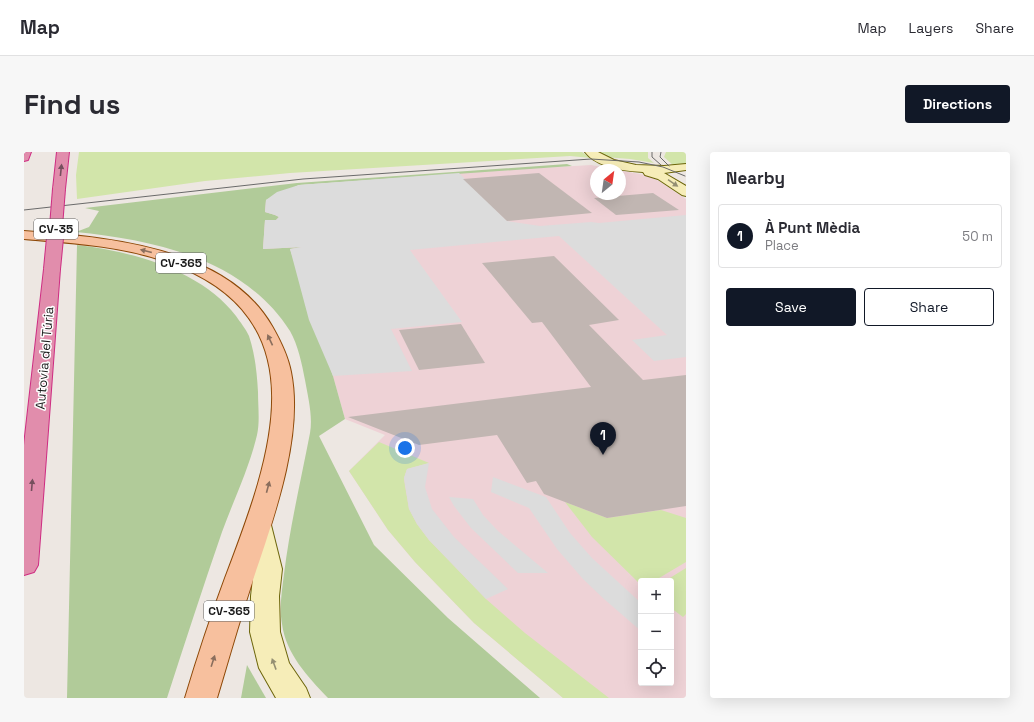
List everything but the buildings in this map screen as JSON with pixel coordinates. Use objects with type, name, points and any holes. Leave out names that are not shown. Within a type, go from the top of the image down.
[{"type":"highway","points":[[24,158],[25,152]]},
{"type":"highway","name":"Autovia del Túria","points":[[24,565],[63,152]]},
{"type":"main road","name":"CV-365","points":[[24,236],[96,241],[141,250],[173,259],[200,270],[226,286],[251,308],[269,337],[282,377],[284,405],[280,437],[258,525],[235,590],[201,698]]},
{"type":"street","points":[[591,152],[605,161],[662,176],[686,192]]},
{"type":"street","points":[[633,168],[661,170],[686,167]]},
{"type":"street","points":[[258,525],[268,570],[265,632],[275,668],[294,698]]},
{"type":"shaded area","points":[[590,165],[590,200],[626,200],[626,171],[645,175],[659,181],[686,199],[686,698],[563,698],[474,623],[415,562],[388,530],[349,471],[385,435],[345,419],[333,376],[229,236],[266,200],[459,173]]},
{"type":"shaded area","points":[[459,173],[507,221],[540,226],[591,222],[599,223],[686,215],[686,357],[654,361],[632,340],[667,335],[559,236],[410,250],[462,322],[391,329],[412,371],[333,376],[309,320],[290,249],[302,247],[263,249],[265,220],[276,220],[279,217],[265,212],[266,200],[277,192],[299,185]]},
{"type":"shaded area","points":[[429,463],[425,487],[432,509],[454,537],[508,589],[486,599],[429,540],[417,524],[409,509],[404,478],[407,469]]},
{"type":"shaded area","points":[[493,477],[546,497],[570,533],[592,558],[638,600],[638,628],[583,579],[557,549],[529,508],[491,492]]},
{"type":"shaded area","points":[[449,497],[473,499],[483,515],[498,531],[548,573],[518,573],[471,528]]},
{"type":"green space","points":[[79,152],[582,152],[591,158],[570,156],[290,173],[205,181],[77,199],[76,175]]},
{"type":"green space","points":[[598,152],[648,152],[648,158],[654,163],[605,157]]},
{"type":"green space","points":[[666,152],[686,152],[686,164],[674,166],[664,157]]},
{"type":"green space","points":[[567,164],[572,166],[299,185],[266,200],[265,212],[279,217],[276,220],[265,220],[263,249],[303,247],[290,249],[333,376],[345,419],[319,436],[374,545],[448,618],[540,698],[328,698],[313,682],[293,655],[284,635],[281,618],[281,599],[286,556],[311,427],[310,406],[304,374],[293,336],[271,306],[248,286],[223,270],[166,248],[136,241],[76,232],[89,227],[99,211],[85,208],[297,183]]},
{"type":"green space","points":[[77,245],[120,252],[142,258],[185,275],[204,286],[221,300],[245,328],[249,336],[254,357],[259,419],[254,448],[215,553],[167,698],[67,698]]},
{"type":"green space","points":[[379,442],[429,463],[407,469],[404,478],[409,509],[417,524],[429,540],[486,599],[525,633],[609,698],[563,698],[474,623],[415,562],[388,530],[349,471]]},
{"type":"green space","points":[[565,502],[607,518],[661,510],[686,518],[686,562],[659,578],[638,578],[638,582],[592,537]]},
{"type":"green space","points":[[686,568],[686,614],[683,617],[674,610],[674,578],[670,578]]},
{"type":"green space","points":[[247,665],[266,698],[241,698]]},
{"type":"tram line","points":[[652,152],[652,157],[661,165]]},
{"type":"tram line","points":[[661,152],[660,157],[669,166]]},
{"type":"tram line","points":[[24,210],[303,179],[591,159],[639,162],[663,167],[685,176]]},
{"type":"place","name":"À Punt Mèdia","points":[[603,455]]}]
